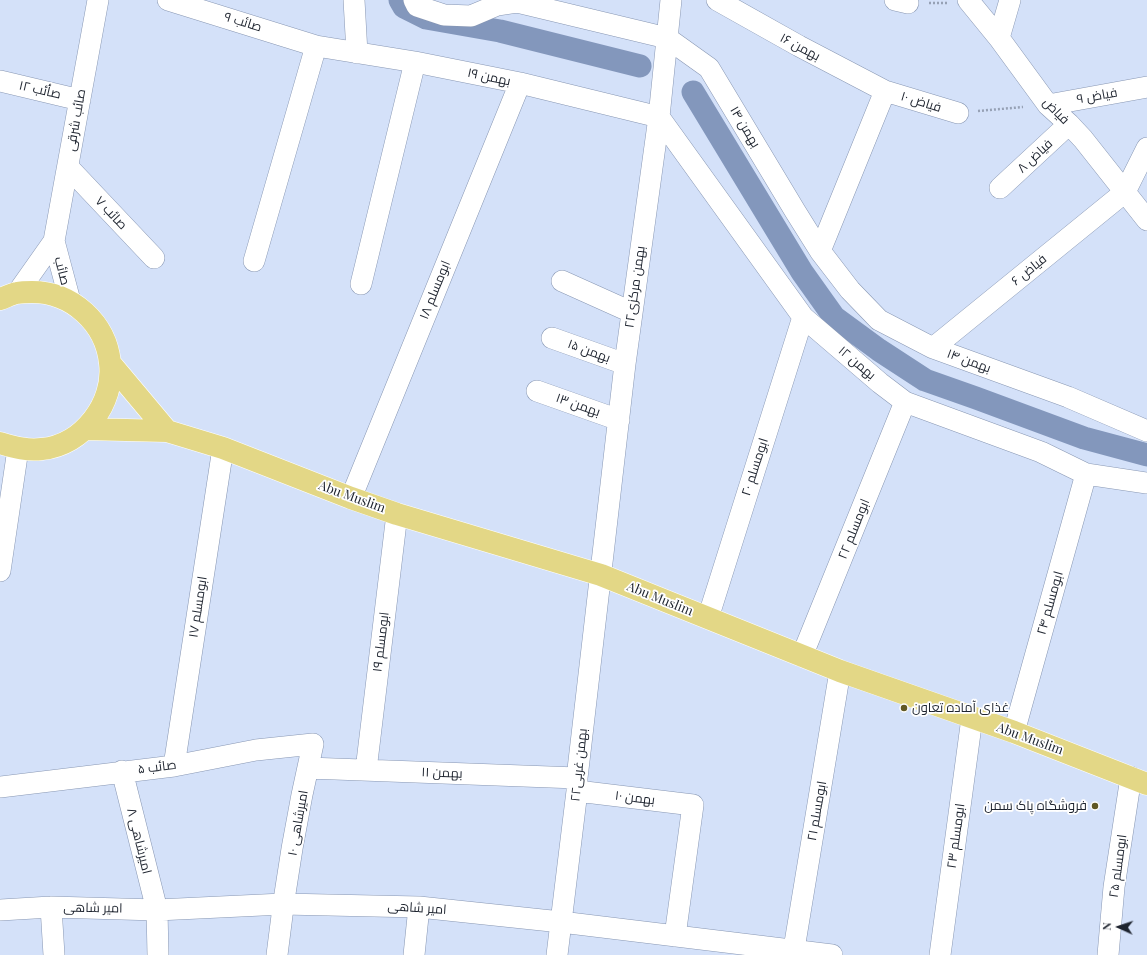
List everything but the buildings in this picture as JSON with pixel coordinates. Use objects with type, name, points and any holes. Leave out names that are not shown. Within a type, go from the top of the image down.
[{"type":"main road","points":[[9,296],[45,292],[70,301],[90,316],[104,338],[110,363],[109,387],[105,399],[100,410],[85,429],[65,443],[42,449],[9,446]]},
{"type":"main road","points":[[110,363],[166,431]]},
{"type":"main road","name":"Abu Muslim","points":[[85,429],[166,431],[223,448],[351,498],[397,514],[601,575],[840,671],[1014,732],[1139,780]]},
{"type":"street","name":"صائب شرقی","points":[[54,241],[98,0]]},
{"type":"street","name":"صائب ۹","points":[[168,0],[222,8],[316,46]]},
{"type":"street","points":[[354,0],[357,53]]},
{"type":"street","points":[[414,0],[417,6],[444,15],[471,16],[497,5],[517,2],[667,38]]},
{"type":"street","name":"۲۲بهمن مرکزی","points":[[601,575],[631,312],[659,117],[671,0]]},
{"type":"street","name":"بهمن ۱۶","points":[[717,0],[799,46],[885,90]]},
{"type":"street","points":[[999,38],[1010,0]]},
{"type":"street","name":"فیاض","points":[[969,2],[999,38],[1048,105],[1083,139],[1147,220]]},
{"type":"street","name":"بهمن ۱۴","points":[[667,38],[710,68],[795,212],[820,251],[850,290],[879,320],[933,348],[1068,397],[1147,431]]},
{"type":"street","points":[[254,261],[316,46]]},
{"type":"street","name":"بهمن ۱۹","points":[[316,46],[416,62],[520,83],[659,117]]},
{"type":"street","points":[[361,284],[416,62]]},
{"type":"street","name":"صأئب ۱۲","points":[[0,81],[80,100]]},
{"type":"street","name":"ابومسلم ۱۸","points":[[351,498],[520,83]]},
{"type":"street","name":"فیاض ۹","points":[[1048,105],[1147,87]]},
{"type":"street","points":[[820,251],[885,90]]},
{"type":"street","name":"فیاض ۱۰","points":[[885,90],[958,113]]},
{"type":"street","name":"بهمن ۱۲","points":[[659,117],[803,317],[880,383],[905,402],[1041,452],[1086,474],[1147,483]]},
{"type":"street","name":"فیاض ۸","points":[[1000,188],[1069,124]]},
{"type":"street","points":[[1125,192],[1147,148]]},
{"type":"street","name":"صائب ۷","points":[[68,167],[154,258]]},
{"type":"street","name":"فیاض ۶","points":[[933,348],[1125,192]]},
{"type":"street","points":[[9,296],[54,241]]},
{"type":"street","name":"صائب","points":[[54,241],[70,301]]},
{"type":"street","points":[[562,281],[631,312]]},
{"type":"street","name":"ابومسلم ۲۰","points":[[708,618],[803,317]]},
{"type":"street","name":"بهمن ۱۵","points":[[552,338],[625,364]]},
{"type":"street","name":"بهمن ۱۳","points":[[537,391],[619,420]]},
{"type":"street","name":"ابومسلم ۲۲","points":[[802,656],[905,402]]},
{"type":"street","points":[[0,571],[9,446]]},
{"type":"street","name":"ابومسلم ۱۷","points":[[174,766],[223,448]]},
{"type":"street","name":"ابومسلم ۲۴","points":[[1014,732],[1086,474]]},
{"type":"street","name":"ابومسلم ۱۹","points":[[366,770],[397,514]]},
{"type":"street","name":"۲۲بهمن غربی","points":[[557,955],[601,575]]},
{"type":"street","name":"ابومسلم ۲۱","points":[[793,953],[840,671]]},
{"type":"street","name":"ابومسلم ۲۳","points":[[940,955],[972,718]]},
{"type":"street","name":"صائب ۵","points":[[0,787],[122,771],[174,766],[256,750],[313,744]]},
{"type":"street","name":"امیرشاهی ۱۰","points":[[278,955],[283,904],[313,744]]},
{"type":"street","name":"بهمن ۱۱","points":[[308,768],[366,770],[577,785]]},
{"type":"street","name":"امیرشاهی ۸","points":[[122,771],[157,910],[158,955]]},
{"type":"street","name":"ابومسلم ۲۵","points":[[1108,955],[1114,887],[1139,780]]},
{"type":"street","name":"بهمن ۱۰","points":[[577,785],[693,805],[675,936]]},
{"type":"street","name":"امیر شاهی","points":[[0,910],[51,907],[157,910],[283,904],[420,907],[675,936],[793,953],[832,955]]},
{"type":"street","points":[[51,907],[54,955]]},
{"type":"street","points":[[414,955],[420,907]]},
{"type":"path","points":[[902,1],[969,2]]},
{"type":"path","points":[[958,113],[1048,105]]},
{"type":"waterway","points":[[400,0],[404,7],[426,18],[500,31],[640,66]]},
{"type":"waterway","points":[[693,92],[802,272],[834,317],[879,350],[925,380],[1084,438],[1147,455]]},
{"type":"place","name":"غذای آماده تعاون","points":[[904,708]]},
{"type":"place","name":"فروشگاه پاک سمن","points":[[1095,806]]}]
